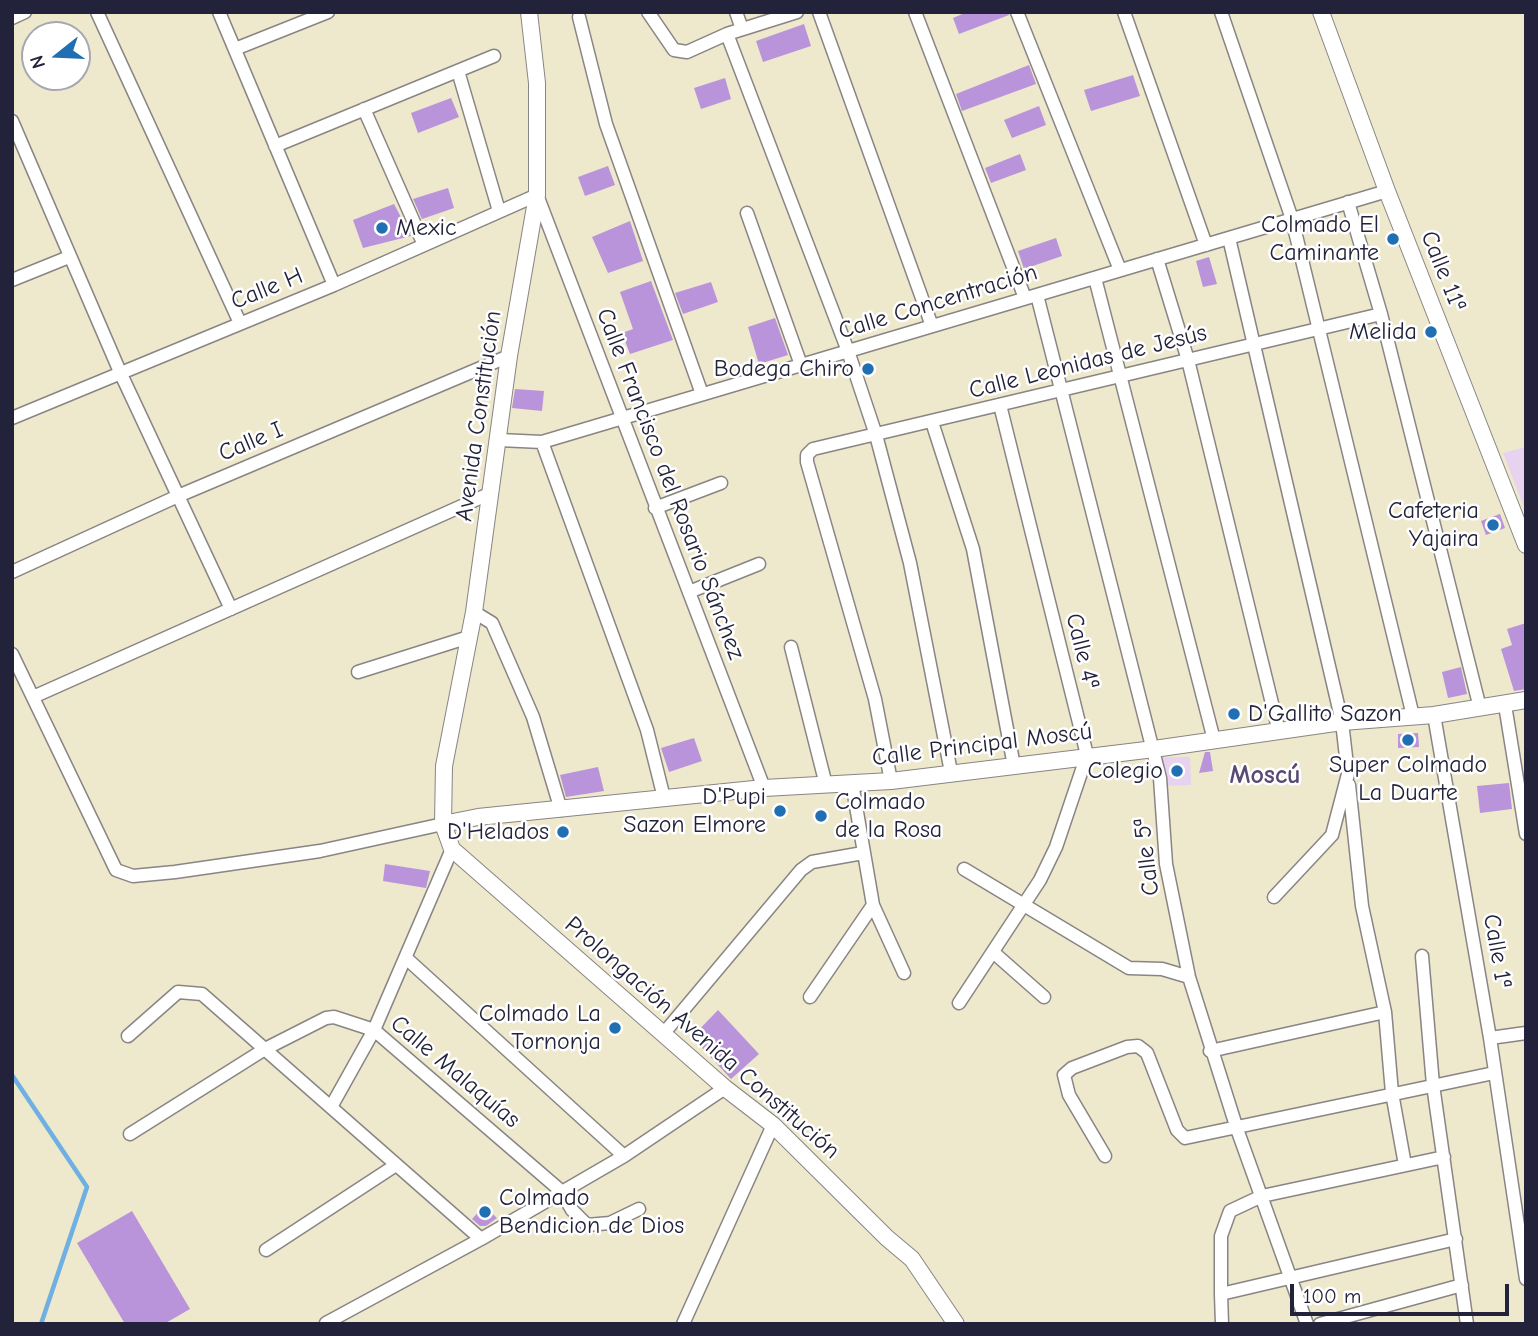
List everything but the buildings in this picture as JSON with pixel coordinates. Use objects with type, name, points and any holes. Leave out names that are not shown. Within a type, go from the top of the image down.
[{"type":"street","points":[[12,18],[25,12]]},
{"type":"street","points":[[97,12],[240,323]]},
{"type":"street","points":[[219,12],[334,285]]},
{"type":"street","points":[[235,49],[328,12]]},
{"type":"street","name":"Avenida Constitución","points":[[443,824],[444,766],[474,612],[509,356],[537,195],[537,83],[529,12]]},
{"type":"street","points":[[648,12],[674,50],[687,52],[727,34],[797,12]]},
{"type":"street","points":[[736,12],[742,29]]},
{"type":"street","points":[[819,12],[932,326]]},
{"type":"street","name":"Calle 5ª","points":[[915,12],[1031,297],[1062,390],[1154,749],[1160,778],[1166,864],[1189,977],[1235,1125],[1307,1324]]},
{"type":"street","points":[[1017,12],[1121,270]]},
{"type":"street","points":[[1124,12],[1206,245]]},
{"type":"street","points":[[1222,12],[1292,219],[1413,716]]},
{"type":"street","name":"Calle 11ª","points":[[1321,12],[1387,191],[1526,545]]},
{"type":"street","points":[[579,17],[606,124],[702,394]]},
{"type":"street","points":[[727,34],[848,351],[876,435],[910,563],[951,772]]},
{"type":"street","points":[[275,146],[494,56]]},
{"type":"street","points":[[457,71],[499,211]]},
{"type":"street","points":[[364,109],[424,245]]},
{"type":"street","points":[[12,121],[17,146],[231,609]]},
{"type":"street","name":"Calle Concentración","points":[[499,440],[542,442],[1387,191]]},
{"type":"street","name":"Calle H","points":[[12,418],[334,285],[537,195]]},
{"type":"street","name":"Calle Francisco del Rosario Sánchez","points":[[537,195],[764,788]]},
{"type":"street","points":[[1348,202],[1381,314],[1480,708]]},
{"type":"street","points":[[747,213],[801,365]]},
{"type":"street","points":[[1229,238],[1342,722],[1362,906],[1385,1012],[1392,1093],[1405,1165]]},
{"type":"street","points":[[12,281],[69,257]]},
{"type":"street","points":[[1157,259],[1188,360],[1279,732]]},
{"type":"street","points":[[1095,278],[1214,740]]},
{"type":"street","name":"Calle Leonidas de Jesús","points":[[891,780],[875,699],[807,454],[813,449],[1381,314]]},
{"type":"street","name":"Calle I","points":[[12,572],[178,496],[509,356]]},
{"type":"street","name":"Calle 4ª","points":[[1000,405],[1087,755]]},
{"type":"street","points":[[932,422],[973,549],[1014,766]]},
{"type":"street","points":[[542,442],[647,730],[664,798]]},
{"type":"street","points":[[655,508],[722,482]]},
{"type":"street","points":[[33,697],[491,493]]},
{"type":"street","points":[[689,592],[759,564]]},
{"type":"street","points":[[474,612],[492,623],[533,717],[561,810]]},
{"type":"street","points":[[358,671],[469,637]]},
{"type":"street","points":[[791,647],[826,785]]},
{"type":"street","points":[[12,654],[116,870],[133,876],[175,872],[320,851],[443,824]]},
{"type":"street","name":"Calle Principal Moscú","points":[[443,824],[478,817],[664,798],[891,780],[1014,766],[1342,722],[1434,715],[1526,700]]},
{"type":"street","points":[[1505,705],[1526,834]]},
{"type":"street","name":"Calle 1ª","points":[[1434,715],[1490,1038],[1526,1279]]},
{"type":"street","points":[[958,1003],[1025,905],[1056,847],[1087,755]]},
{"type":"street","points":[[1273,897],[1332,835],[1348,774]]},
{"type":"street","points":[[852,783],[873,905],[904,973]]},
{"type":"street","name":"Prolongación Avenida Constitución","points":[[443,824],[452,849],[725,1087],[773,1125],[887,1238],[912,1259],[956,1324]]},
{"type":"street","points":[[331,1107],[374,1030],[452,849]]},
{"type":"street","points":[[664,1032],[800,870],[812,862],[863,853]]},
{"type":"street","points":[[964,869],[1129,968],[1162,969],[1189,977]]},
{"type":"street","points":[[810,997],[873,905]]},
{"type":"street","points":[[993,952],[1044,997]]},
{"type":"street","points":[[1422,956],[1433,1084],[1467,1324]]},
{"type":"street","points":[[406,958],[624,1156]]},
{"type":"street","points":[[128,1036],[177,992],[202,994],[481,1239]]},
{"type":"street","points":[[1210,1051],[1385,1012]]},
{"type":"street","name":"Calle Malaquías","points":[[130,1134],[265,1049],[326,1018],[334,1017],[374,1030],[561,1191],[572,1210],[587,1225],[610,1223],[639,1209]]},
{"type":"street","points":[[1490,1038],[1526,1033]]},
{"type":"street","points":[[1105,1156],[1069,1096],[1064,1075],[1072,1068],[1127,1047],[1138,1046],[1147,1053],[1177,1130],[1185,1138],[1235,1125],[1494,1073]]},
{"type":"street","points":[[326,1323],[481,1239],[624,1156],[725,1087]]},
{"type":"street","points":[[682,1324],[773,1125]]},
{"type":"street","points":[[1222,1324],[1223,1224],[1230,1212],[1262,1196],[1444,1157]]},
{"type":"street","points":[[266,1250],[396,1164]]},
{"type":"street","points":[[1221,1294],[1456,1240]]},
{"type":"street","points":[[1320,1324],[1462,1285]]},
{"type":"shaded area","points":[[1526,447],[1526,512],[1503,453]]},
{"type":"shaded area","name":"Colegio","points":[[1160,757],[1190,757],[1191,785],[1166,786]]},
{"type":"waterway","points":[[12,1075],[87,1187],[41,1324]]},
{"type":"place","name":"Mexic","points":[[382,228]]},
{"type":"place","name":"Colmado El Caminante","points":[[1393,239]]},
{"type":"place","name":"Melida","points":[[1431,332]]},
{"type":"place","name":"Bodega Chiro","points":[[868,369]]},
{"type":"place","name":"Cafeteria Yajaira","points":[[1493,525]]},
{"type":"place","name":"D'Gallito Sazon","points":[[1234,714]]},
{"type":"place","name":"Super Colmado La Duarte","points":[[1408,740]]},
{"type":"place","name":"Colegio","points":[[1177,771]]},
{"type":"place","name":"D'Pupi Sazon Elmore","points":[[780,811]]},
{"type":"place","name":"Colmado de la Rosa","points":[[821,816]]},
{"type":"place","name":"D'Helados","points":[[563,832]]},
{"type":"place","name":"Colmado La Tornonja","points":[[615,1028]]},
{"type":"place","name":"Colmado Bendicion de Dios","points":[[485,1212]]},
{"type":"district","name":"Moscú","points":[[1265,776]]}]
